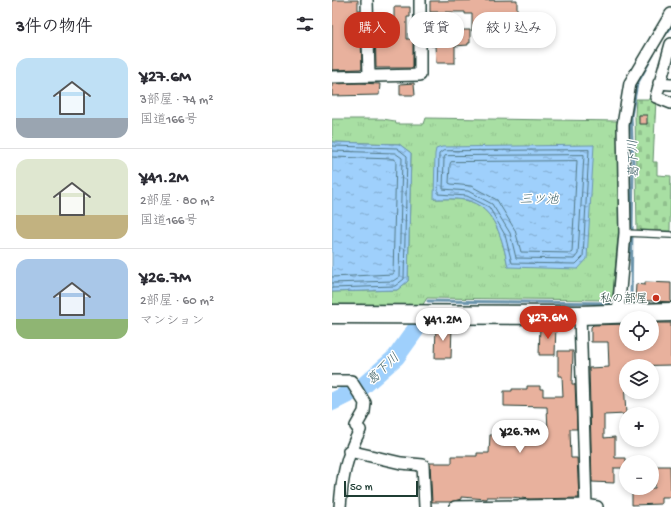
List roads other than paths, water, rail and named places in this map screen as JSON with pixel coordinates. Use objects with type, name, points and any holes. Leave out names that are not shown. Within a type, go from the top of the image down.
[{"type":"highway","points":[[332,314],[580,315],[671,312]]},
{"type":"street","points":[[367,0],[369,76]]},
{"type":"street","points":[[332,76],[420,75],[420,0]]},
{"type":"street","points":[[618,313],[625,233],[624,125],[630,83],[671,14]]},
{"type":"street","points":[[658,36],[671,38]]},
{"type":"street","points":[[671,44],[668,62],[659,83],[656,97],[671,103]]},
{"type":"street","points":[[659,83],[671,84]]},
{"type":"street","points":[[455,507],[588,506],[580,315]]},
{"type":"street","points":[[332,381],[350,381],[365,403],[364,412],[356,426],[360,430],[349,451],[342,482],[340,507]]},
{"type":"street","points":[[349,451],[401,463],[424,465],[426,507]]},
{"type":"lane","points":[[625,233],[671,236]]},
{"type":"water","points":[[332,142],[399,144],[411,153],[408,281],[397,290],[332,292]]},
{"type":"water","name":"三ツ池","points":[[594,145],[587,259],[578,269],[508,267],[504,247],[496,226],[484,209],[465,200],[434,199],[436,149],[442,147]]},
{"type":"waterway","name":"葛下川","points":[[664,36],[671,27]]},
{"type":"waterway","name":"葛下川","points":[[631,300],[633,163],[631,116],[637,84],[653,55]]},
{"type":"waterway","name":"葛下川","points":[[428,301],[610,303]]},
{"type":"waterway","name":"葛下川","points":[[332,402],[362,387],[396,357],[421,322]]},
{"type":"place","name":"私の部屋","points":[[656,298]]}]
